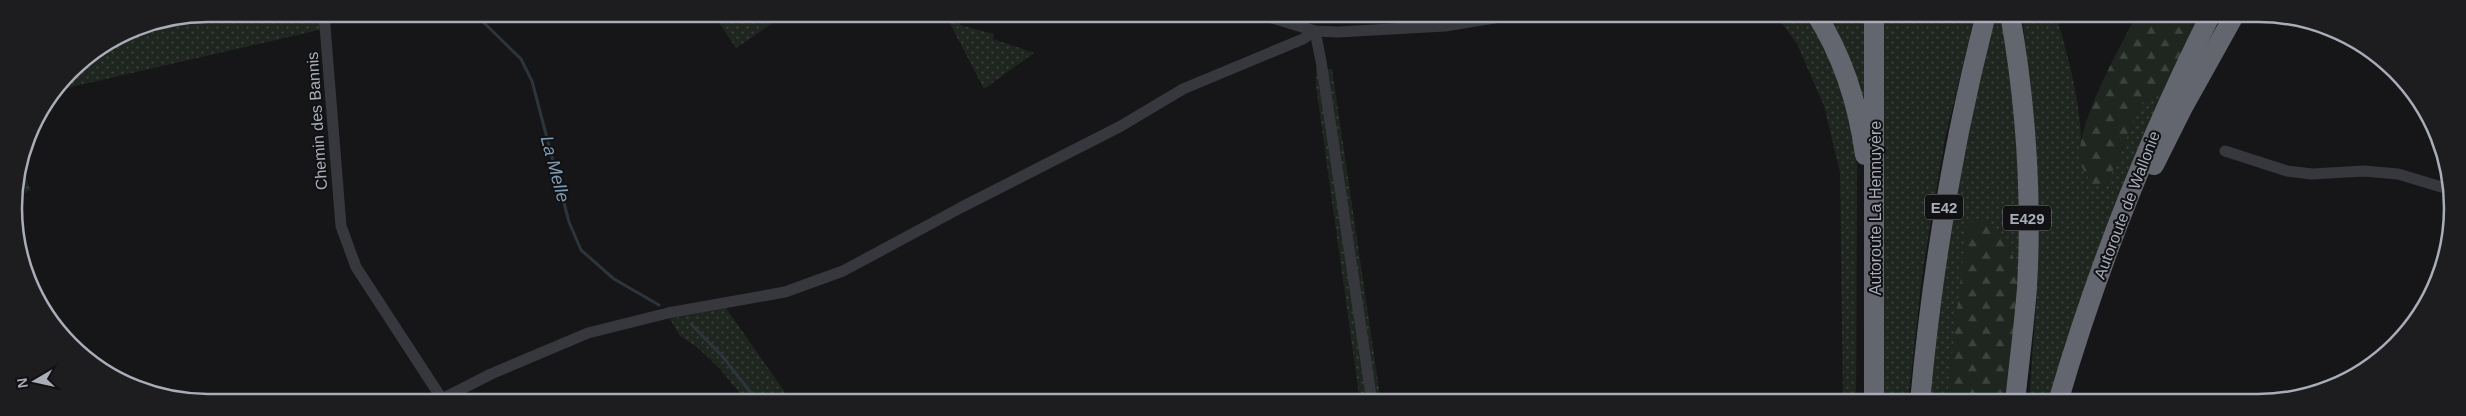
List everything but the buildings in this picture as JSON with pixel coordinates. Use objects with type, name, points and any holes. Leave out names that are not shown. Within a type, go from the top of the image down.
[{"type":"highway","points":[[1820,22],[1838,55],[1850,84],[1859,115],[1875,190]]},
{"type":"highway","name":"Autoroute La Hennuyère","points":[[1874,22],[1874,394]]},
{"type":"highway","name":"E42","points":[[1921,394],[1927,322],[1941,226],[1955,144],[1984,22]]},
{"type":"highway","name":"E429","points":[[2011,22],[2023,104],[2028,220],[2027,288],[2015,394]]},
{"type":"highway","name":"Autoroute de Wallonie","points":[[2061,394],[2120,214],[2150,143],[2207,22]]},
{"type":"highway","points":[[2120,214],[2146,180],[2186,101],[2230,22]]},
{"type":"street","name":"Chemin des Bannis","points":[[325,22],[341,226],[356,267],[438,394]]},
{"type":"street","points":[[1285,22],[1315,31],[1405,30],[1462,22]]},
{"type":"street","points":[[455,394],[491,374],[588,333],[668,313],[785,292],[843,271],[962,207],[1121,126],[1183,89],[1304,39],[1315,31]]},
{"type":"street","points":[[1315,31],[1321,60],[1371,394]]},
{"type":"street","points":[[2225,151],[2286,171],[2312,174],[2364,171],[2398,174],[2442,187]]},
{"type":"green space","points":[[208,22],[322,22],[323,29],[67,88],[95,61],[115,47],[148,32],[172,26]]},
{"type":"green space","points":[[718,22],[774,22],[736,48]]},
{"type":"green space","points":[[949,22],[961,22],[960,25],[994,34],[993,39],[1034,53],[984,89]]},
{"type":"green space","points":[[1781,22],[1865,22],[1866,116],[1852,118],[1857,166],[1856,394],[1843,394],[1840,172],[1824,106],[1797,44]]},
{"type":"green space","points":[[1881,22],[1973,22],[1945,139],[1923,269],[1909,394],[1882,394]]},
{"type":"green space","points":[[1991,22],[2001,22],[2007,56],[2010,62],[2021,196],[2019,280],[1968,222],[1948,394],[1928,394],[1942,269]]},
{"type":"green space","points":[[2023,22],[2058,22],[2071,70],[2078,107],[2081,164],[2106,187],[2141,103],[2165,91],[2052,394],[2030,394],[2038,278],[2036,146]]},
{"type":"green space","points":[[2133,22],[2199,22],[2165,91],[2141,103],[2106,187],[2093,185],[2081,164],[2080,149],[2091,110],[2110,66]]},
{"type":"green space","points":[[1316,69],[1332,69],[1380,394],[1359,394],[1316,86]]},
{"type":"green space","points":[[25,177],[31,190],[23,194]]},
{"type":"green space","points":[[1967,222],[1985,222],[2008,239],[2019,280],[2008,394],[1948,394]]},
{"type":"green space","points":[[726,308],[786,394],[740,394],[720,369],[697,347],[680,336],[670,319]]},
{"type":"waterway","name":"La Melle","points":[[483,22],[521,59],[532,81],[569,222],[581,250],[614,279],[659,305]]},
{"type":"waterway","name":"La Melle","points":[[691,324],[723,357],[752,394]]}]
